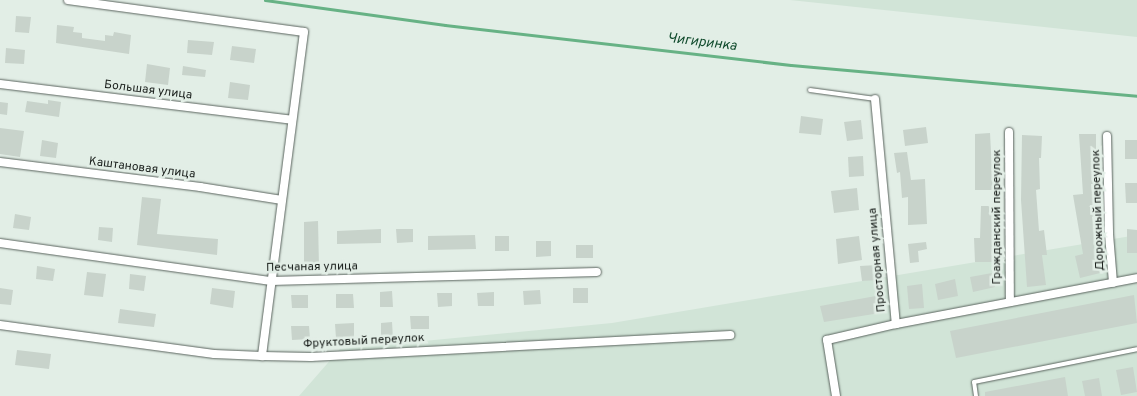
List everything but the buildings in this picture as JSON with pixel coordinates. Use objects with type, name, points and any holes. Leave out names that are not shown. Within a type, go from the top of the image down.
[{"type":"street","points":[[68,0],[304,32],[262,356]]},
{"type":"street","name":"Большая улица","points":[[0,84],[292,120]]},
{"type":"street","name":"Просторная улица","points":[[836,396],[827,340],[896,324],[875,98]]},
{"type":"street","name":"Гражданский переулок","points":[[1009,132],[1010,302]]},
{"type":"street","name":"Дорожный переулок","points":[[1108,136],[1109,234],[1113,282]]},
{"type":"street","name":"Каштановая улица","points":[[0,162],[282,200]]},
{"type":"street","name":"Песчаная улица","points":[[0,243],[271,281],[597,272]]},
{"type":"street","points":[[896,324],[1137,278]]},
{"type":"street","name":"Фруктовый переулок","points":[[0,325],[214,354],[311,357],[730,335]]},
{"type":"lane","points":[[810,90],[875,98]]},
{"type":"lane","points":[[976,396],[974,382],[1137,349]]},
{"type":"shaded area","points":[[790,0],[1137,0],[1137,37]]},
{"type":"shaded area","points":[[1137,235],[1137,396],[299,396],[340,349],[612,323]]},
{"type":"waterway","name":"Чигиринка","points":[[265,0],[445,25],[791,65],[1137,96]]}]
